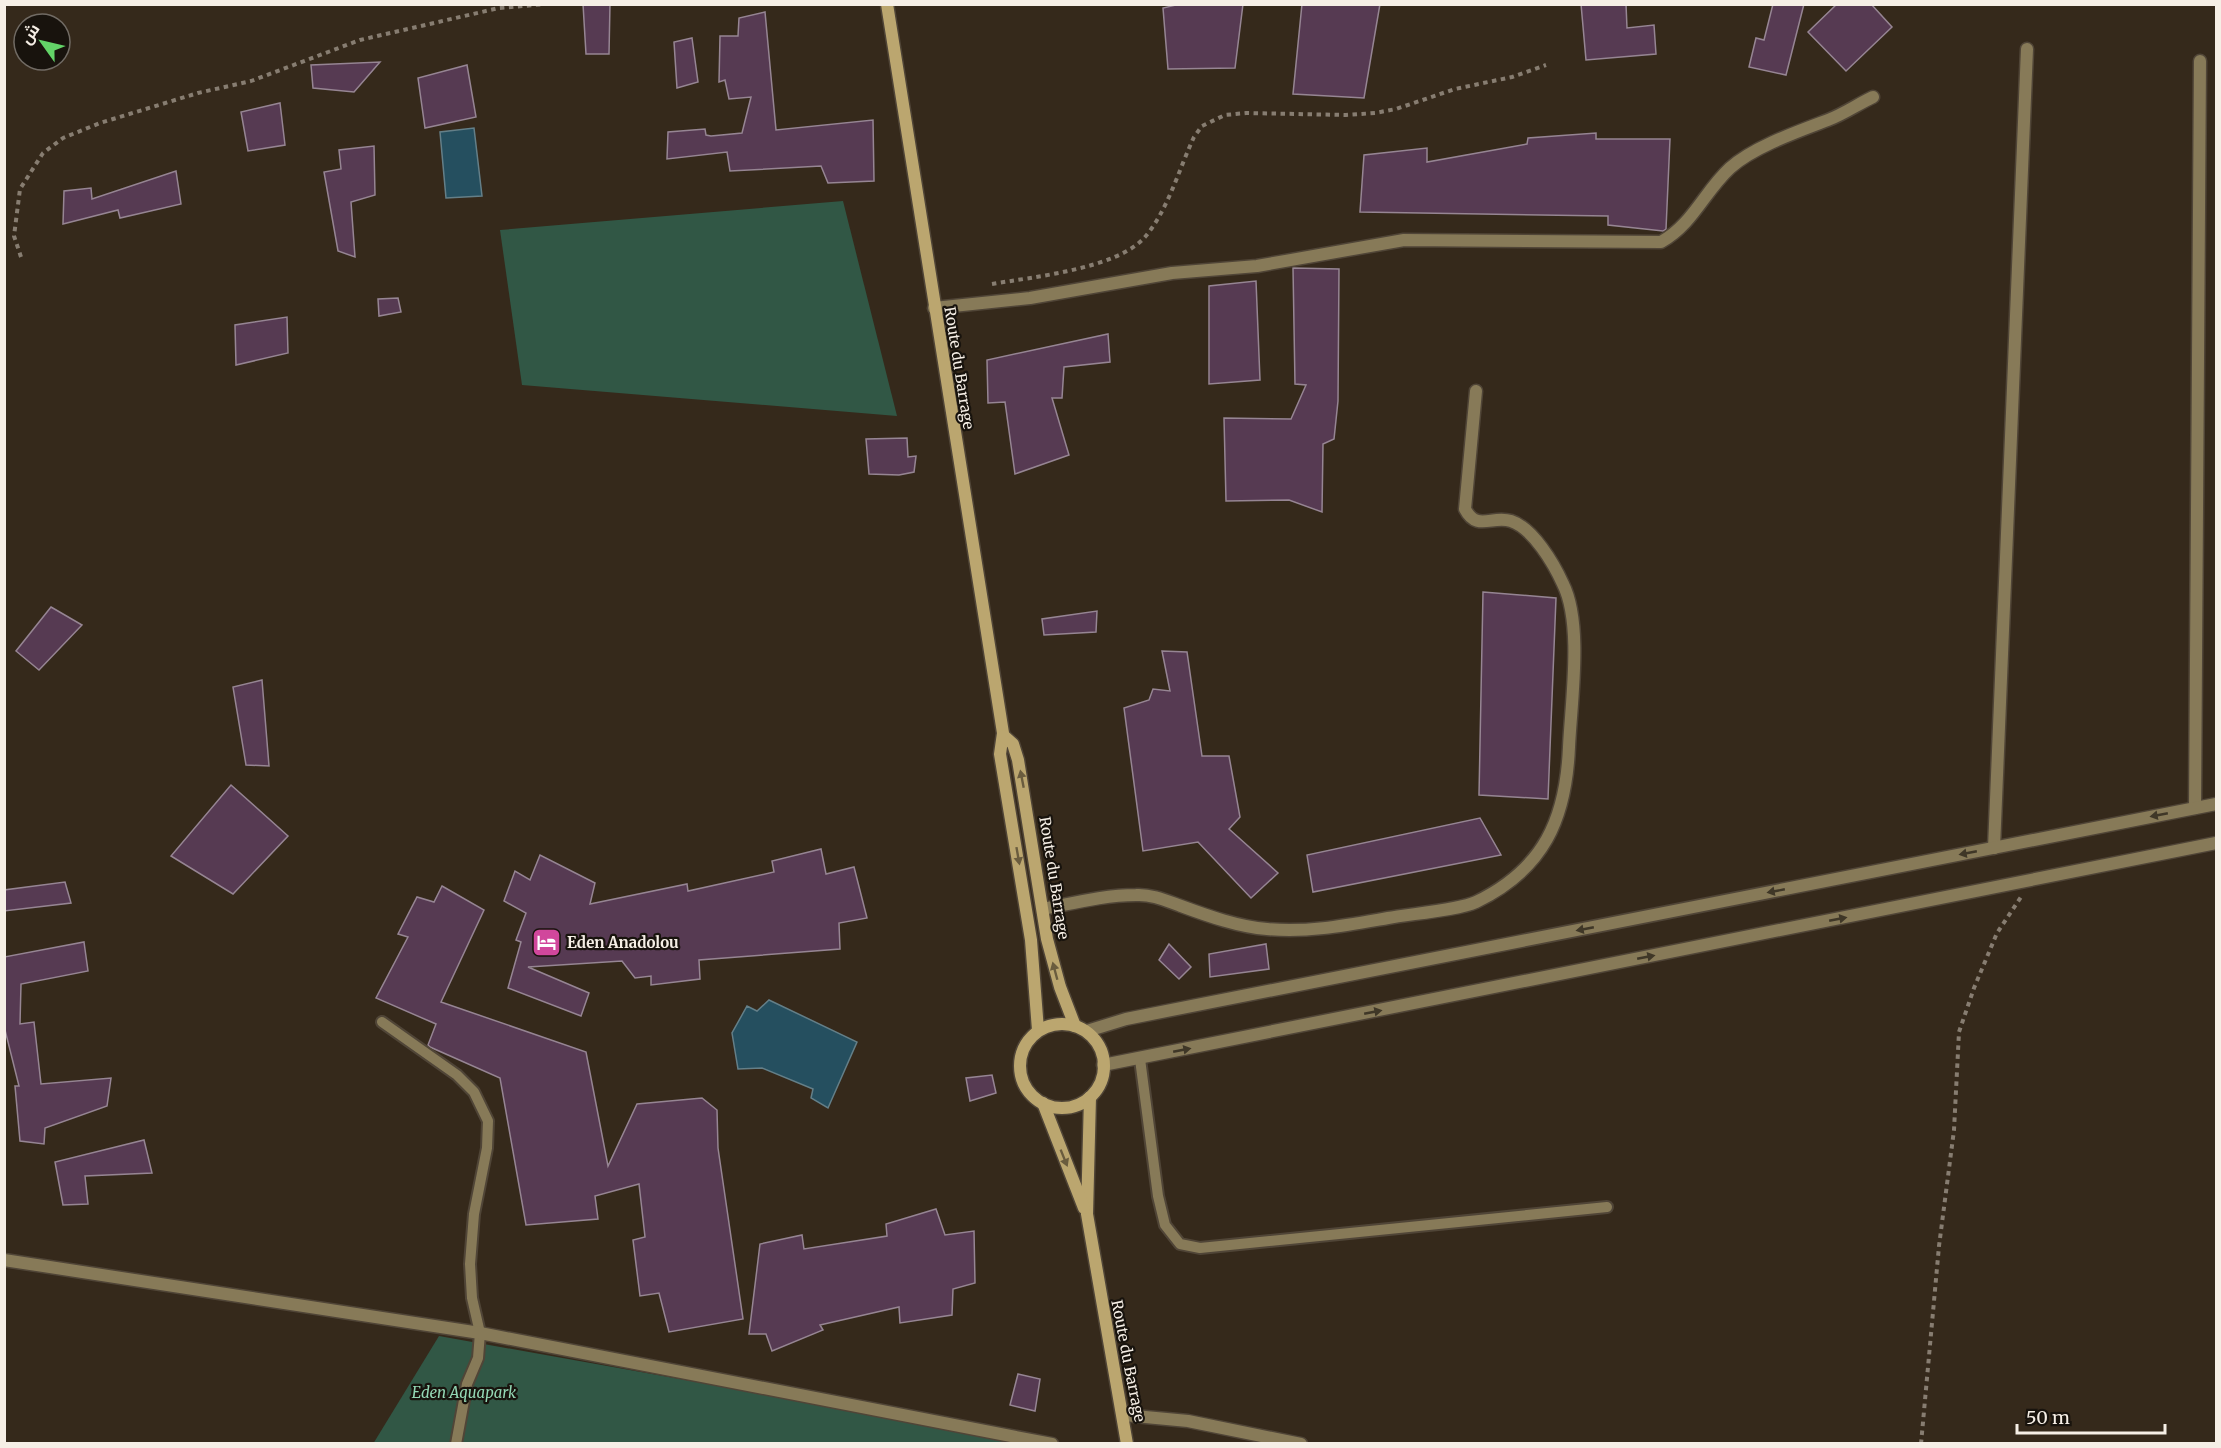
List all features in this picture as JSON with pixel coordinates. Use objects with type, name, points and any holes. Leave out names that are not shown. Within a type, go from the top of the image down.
[{"type":"main road","name":"Route du Barrage","points":[[887,4],[1004,736],[1000,754],[1031,940],[1038,1030],[1028,1041],[1021,1054],[1019,1071],[1024,1085],[1037,1101],[1043,1103],[1086,1214]]},
{"type":"main road","name":"Route du Barrage","points":[[1004,736],[1013,744],[1019,766],[1054,968],[1075,1026]]},
{"type":"main road","points":[[1038,1030],[1056,1024],[1075,1026],[1087,1031],[1097,1042],[1103,1065]]},
{"type":"main road","name":"Route du Barrage","points":[[1103,1065],[1103,1077],[1090,1096],[1086,1214],[1097,1282],[1124,1415],[1127,1443]]},
{"type":"main road","points":[[1043,1103],[1053,1108],[1068,1108],[1085,1101],[1090,1096]]},
{"type":"street","points":[[1994,848],[2027,49]]},
{"type":"street","points":[[2195,808],[2200,61]]},
{"type":"street","points":[[934,308],[1030,298],[1172,273],[1257,266],[1404,240],[1661,242],[1684,226],[1730,168],[1788,134],[1831,119],[1873,97]]},
{"type":"street","points":[[1043,909],[1137,894],[1158,898],[1229,921],[1267,929],[1324,929],[1474,903],[1509,881],[1542,849],[1559,818],[1568,773],[1574,620],[1565,587],[1547,554],[1523,528],[1510,520],[1479,522],[1470,517],[1466,509],[1476,391]]},
{"type":"street","points":[[1087,1031],[1126,1019],[2217,804]]},
{"type":"street","points":[[1103,1065],[2217,843]]},
{"type":"street","points":[[4,1260],[480,1333],[1052,1443]]},
{"type":"street","points":[[1124,1415],[1210,1425],[1301,1443]]},
{"type":"lane","points":[[382,1022],[457,1076],[474,1092],[488,1121],[487,1148],[474,1214],[470,1264],[472,1298],[480,1333],[478,1358],[467,1384],[456,1443]]},
{"type":"lane","points":[[1140,1059],[1158,1196],[1165,1225],[1180,1244],[1200,1248],[1607,1207]]},
{"type":"path","points":[[21,257],[14,236],[20,189],[43,153],[63,138],[100,123],[198,93],[251,81],[360,40],[499,8],[546,4]]},
{"type":"path","points":[[987,285],[1074,270],[1130,250],[1144,237],[1156,220],[1194,137],[1202,126],[1214,119],[1246,113],[1346,115],[1396,109],[1455,89],[1512,77],[1546,65]]},
{"type":"path","points":[[1921,1443],[1931,1361],[1939,1246],[1954,1130],[1959,1032],[1997,933],[2031,880]]},
{"type":"green space","points":[[843,201],[897,416],[522,385],[500,230]]},
{"type":"green space","name":"Eden Aquapark","points":[[439,1336],[1038,1443],[373,1444]]},
{"type":"water","points":[[474,128],[482,196],[446,198],[440,132]]},
{"type":"water","points":[[769,1000],[857,1042],[828,1108],[811,1098],[813,1089],[762,1068],[738,1069],[732,1033],[747,1006],[757,1011]]},
{"type":"building","points":[[583,4],[610,4],[609,54],[586,54]]},
{"type":"building","points":[[1180,4],[1243,4],[1235,68],[1168,69],[1163,8]]},
{"type":"building","points":[[1302,4],[1380,4],[1364,98],[1293,94]]},
{"type":"building","points":[[1581,4],[1626,4],[1627,28],[1654,25],[1656,54],[1586,60]]},
{"type":"building","points":[[1773,4],[1804,4],[1786,75],[1749,67],[1756,38],[1764,40]]},
{"type":"building","points":[[1837,4],[1871,4],[1892,27],[1846,71],[1808,32]]},
{"type":"building","points":[[765,12],[776,130],[873,120],[874,181],[828,183],[821,166],[730,171],[727,152],[667,159],[668,132],[705,129],[706,135],[711,136],[742,133],[751,97],[729,99],[725,80],[719,82],[720,36],[738,36],[739,18]]},
{"type":"building","points":[[692,38],[698,82],[677,88],[674,42]]},
{"type":"building","points":[[380,62],[354,92],[313,88],[311,65]]},
{"type":"building","points":[[467,65],[476,117],[425,128],[418,78]]},
{"type":"building","points":[[280,103],[285,145],[248,151],[241,112]]},
{"type":"building","points":[[1596,133],[1596,139],[1670,139],[1666,229],[1663,231],[1608,225],[1608,216],[1360,212],[1364,155],[1427,148],[1427,162],[1527,144],[1528,138]]},
{"type":"building","points":[[374,146],[375,195],[351,202],[355,257],[338,251],[324,172],[341,169],[339,150]]},
{"type":"building","points":[[176,171],[181,204],[120,218],[118,210],[63,224],[64,191],[91,188],[92,199]]},
{"type":"building","points":[[1293,268],[1339,269],[1338,401],[1334,439],[1323,444],[1322,512],[1289,500],[1226,501],[1224,418],[1291,419],[1306,385],[1295,384]]},
{"type":"building","points":[[1256,281],[1260,380],[1209,384],[1209,286]]},
{"type":"building","points":[[398,298],[401,312],[379,316],[378,299]]},
{"type":"building","points":[[287,317],[288,353],[236,365],[235,325]]},
{"type":"building","points":[[1108,334],[1110,362],[1064,367],[1062,398],[1052,398],[1069,455],[1015,474],[1005,402],[988,403],[987,360]]},
{"type":"building","points":[[907,438],[908,457],[916,456],[914,472],[899,475],[869,474],[866,439]]},
{"type":"building","points":[[1483,592],[1556,598],[1548,799],[1479,795]]},
{"type":"building","points":[[51,607],[82,625],[39,670],[16,651]]},
{"type":"building","points":[[1097,611],[1096,632],[1044,635],[1042,619]]},
{"type":"building","points":[[1162,651],[1187,652],[1202,756],[1229,756],[1240,817],[1229,829],[1278,873],[1251,898],[1198,842],[1143,851],[1124,708],[1149,700],[1153,689],[1170,691]]},
{"type":"building","points":[[262,680],[269,766],[246,765],[233,687]]},
{"type":"building","points":[[231,785],[288,836],[233,894],[171,856]]},
{"type":"building","points":[[1480,818],[1501,855],[1313,892],[1307,855]]},
{"type":"building","points":[[821,849],[826,874],[854,867],[867,918],[839,923],[840,949],[699,960],[700,979],[651,985],[651,976],[635,978],[622,961],[528,967],[589,993],[581,1016],[508,988],[521,942],[516,940],[526,913],[504,901],[515,871],[530,880],[540,855],[595,883],[590,904],[687,884],[688,891],[774,872],[772,861]]},
{"type":"building","points":[[65,882],[71,903],[4,911],[4,890]]},
{"type":"building","points":[[442,886],[484,910],[441,1002],[586,1052],[608,1166],[637,1104],[702,1098],[717,1110],[718,1148],[743,1319],[669,1332],[659,1293],[640,1296],[633,1240],[645,1237],[639,1184],[595,1196],[598,1219],[526,1225],[500,1078],[430,1047],[428,1045],[436,1024],[376,998],[408,937],[398,934],[417,897],[434,902]]},
{"type":"building","points":[[84,942],[88,971],[21,984],[20,1024],[34,1022],[41,1084],[111,1078],[107,1106],[45,1128],[44,1144],[20,1141],[15,1086],[19,1086],[4,1026],[4,957]]},
{"type":"building","points":[[1169,944],[1191,967],[1179,979],[1159,960]]},
{"type":"building","points":[[1266,944],[1269,969],[1210,977],[1209,954]]},
{"type":"building","points":[[992,1075],[996,1093],[970,1101],[966,1078]]},
{"type":"building","points":[[144,1140],[152,1173],[85,1176],[88,1204],[63,1205],[55,1162]]},
{"type":"building","points":[[936,1209],[945,1235],[974,1231],[975,1283],[953,1289],[952,1315],[900,1323],[899,1307],[820,1325],[823,1330],[772,1351],[766,1334],[749,1334],[760,1244],[802,1235],[804,1249],[887,1236],[886,1224]]},
{"type":"building","points":[[1018,1374],[1040,1379],[1035,1411],[1010,1405]]},
{"type":"place","name":"Eden Anadolou","points":[[546,943]]}]
